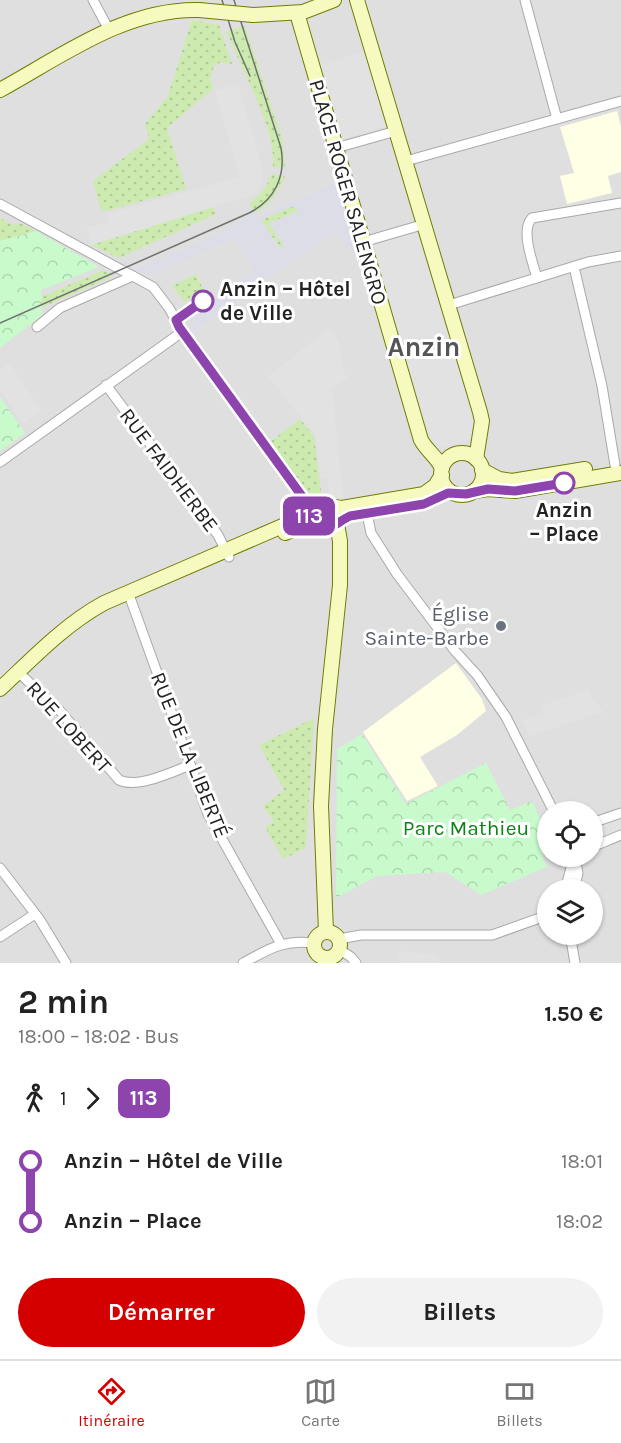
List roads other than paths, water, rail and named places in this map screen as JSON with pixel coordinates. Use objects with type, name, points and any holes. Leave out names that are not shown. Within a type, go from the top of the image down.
[{"type":"street","points":[[93,0],[109,30]]},
{"type":"street","points":[[0,90],[109,30],[153,14],[191,7],[253,15],[297,13],[334,0]]},
{"type":"street","points":[[357,0],[426,224],[481,416],[482,482],[474,491]]},
{"type":"street","points":[[525,0],[557,119]]},
{"type":"street","name":"PLACE ROGER SALENGRO","points":[[297,13],[421,440],[428,451],[437,458],[442,471]]},
{"type":"street","points":[[405,161],[621,101]]},
{"type":"street","points":[[336,148],[396,130]]},
{"type":"street","points":[[537,278],[526,232],[527,224],[532,218],[621,203]]},
{"type":"street","points":[[0,204],[155,290],[182,332],[311,512],[309,521],[335,546],[340,560]]},
{"type":"street","points":[[363,242],[426,224]]},
{"type":"street","points":[[449,305],[595,260],[621,256]]},
{"type":"street","points":[[574,267],[619,467]]},
{"type":"street","points":[[37,327],[60,308],[133,276]]},
{"type":"street","name":"RUE FAIDHERBE","points":[[0,462],[182,332]]},
{"type":"street","name":"RUE FAIDHERBE","points":[[106,385],[212,526],[227,553]]},
{"type":"street","points":[[227,553],[302,528],[332,528],[337,518],[424,494],[435,486],[448,459],[457,454],[467,454],[499,479],[512,481],[619,467]]},
{"type":"street","points":[[337,518],[424,504],[446,494],[466,494],[488,489],[515,491],[619,467]]},
{"type":"street","points":[[442,471],[446,486],[455,493]]},
{"type":"street","points":[[0,689],[75,631],[129,596],[227,553],[311,512],[316,507],[327,505],[337,518],[340,541],[340,593],[325,729],[321,796],[321,847],[326,932]]},
{"type":"street","points":[[367,514],[371,533],[397,574],[455,651],[477,675],[506,717],[548,801]]},
{"type":"street","name":"RUE DE LA LIBERTÉ","points":[[129,596],[211,819],[281,944]]},
{"type":"street","points":[[0,701],[21,675]]},
{"type":"street","name":"RUE LOBERT","points":[[21,675],[60,711],[119,780],[129,783],[137,782],[190,765]]},
{"type":"street","points":[[603,819],[621,813]]},
{"type":"street","points":[[603,842],[621,835]]},
{"type":"street","points":[[0,868],[35,914],[66,963]]},
{"type":"street","points":[[0,937],[35,914]]},
{"type":"street","points":[[335,952],[334,934],[326,932],[318,936],[314,944],[315,949],[325,958],[335,952],[361,935],[492,935],[537,919]]},
{"type":"street","points":[[243,963],[281,944],[295,942],[314,944]]},
{"type":"street","points":[[572,945],[575,963]]},
{"type":"street","points":[[335,952],[351,957],[356,963]]},
{"type":"tram line","points":[[222,0],[235,42],[250,76]]},
{"type":"tram line","points":[[0,323],[249,213],[258,208],[272,194],[282,168],[281,148],[234,0]]},
{"type":"place","name":"Anzin – Hôtel de Ville","points":[[203,301]]},
{"type":"place","name":"Anzin – Place","points":[[564,483]]},
{"type":"place","name":"Église Sainte-Barbe","points":[[501,626]]},
{"type":"district","name":"Anzin","points":[[424,347]]},
{"type":"park label","name":"Parc Mathieu","points":[[466,828]]}]
